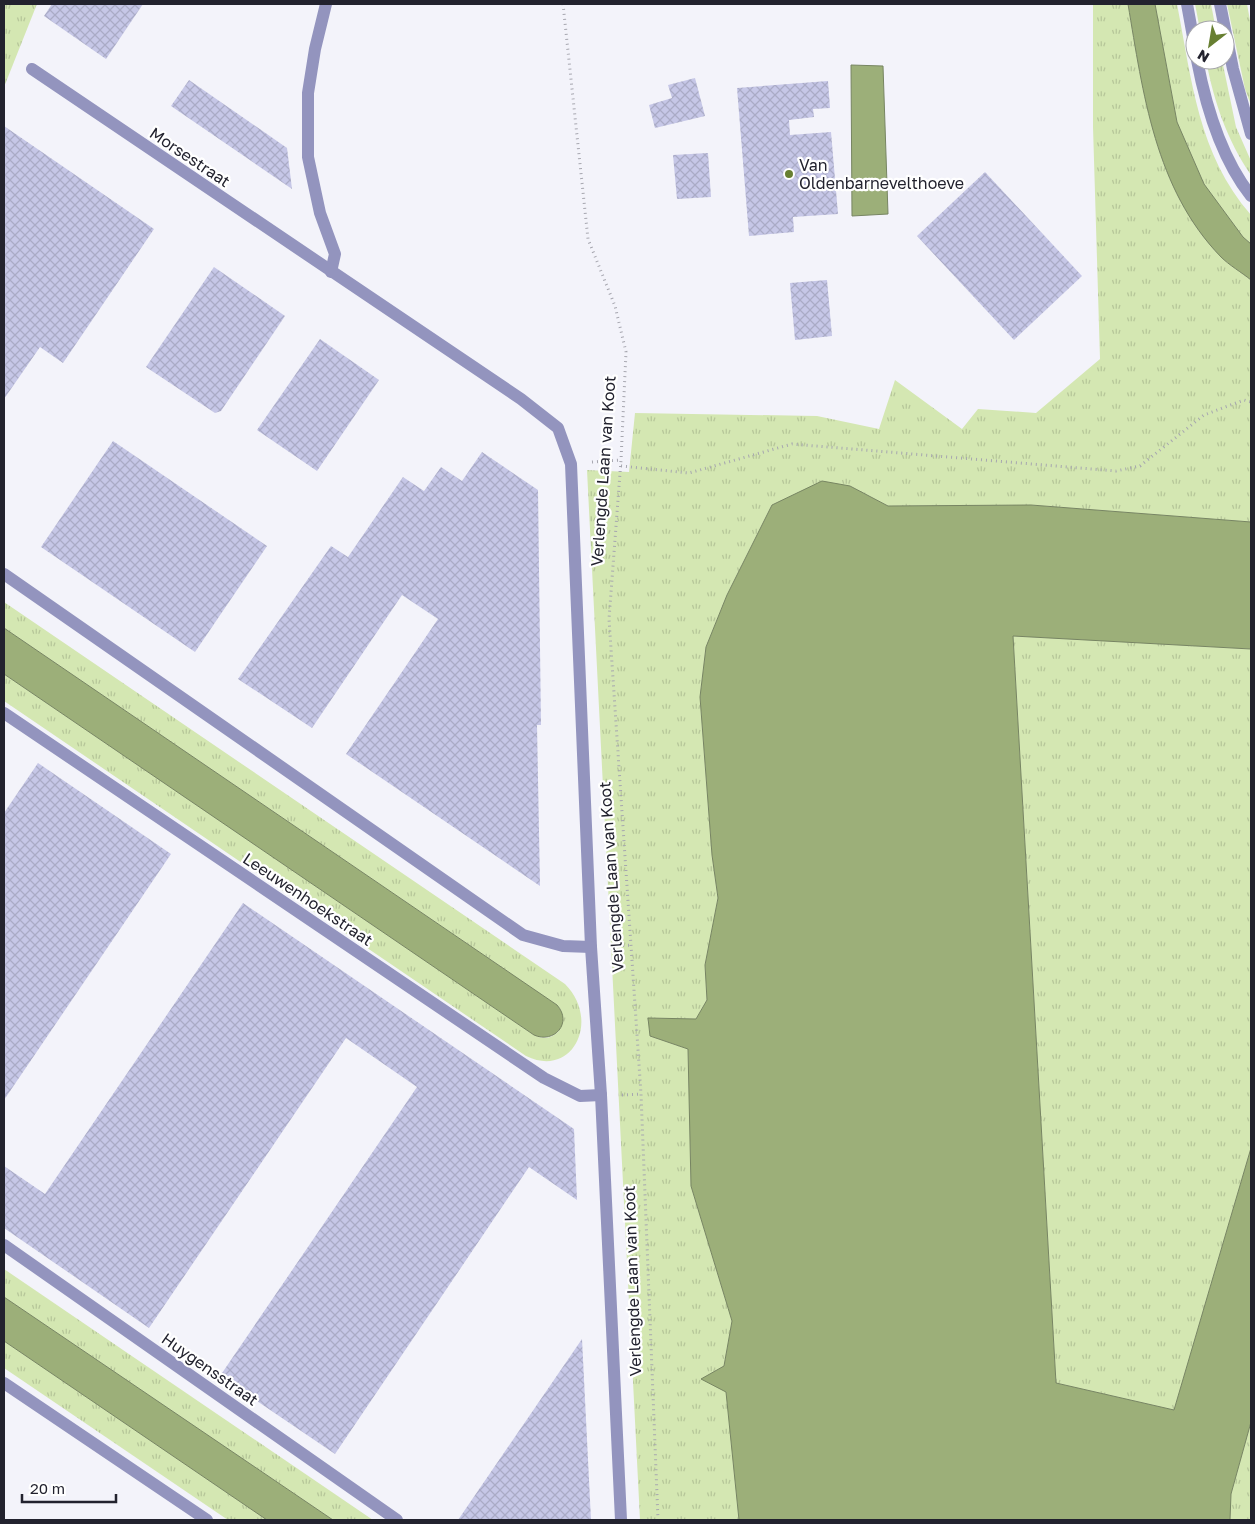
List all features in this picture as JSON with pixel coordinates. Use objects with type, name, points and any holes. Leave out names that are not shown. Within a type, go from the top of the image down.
[{"type":"street","points":[[326,4],[315,49],[308,93],[308,157],[320,213],[335,254],[331,272]]},
{"type":"street","points":[[1186,4],[1189,20]]},
{"type":"street","points":[[1220,4],[1233,69],[1251,134]]},
{"type":"street","name":"Morsestraat","points":[[32,69],[521,399],[558,428],[571,464]]},
{"type":"street","points":[[1199,70],[1202,86],[1221,142],[1241,183],[1251,196]]},
{"type":"street","name":"Verlengde Laan van Koot","points":[[571,464],[591,947],[601,1095],[621,1520]]},
{"type":"street","points":[[4,574],[523,935],[562,946],[591,947]]},
{"type":"street","name":"Leeuwenhoekstraat","points":[[4,713],[544,1078],[580,1096],[601,1095]]},
{"type":"street","name":"Huygensstraat","points":[[4,1245],[397,1520]]},
{"type":"street","points":[[4,1383],[207,1520]]},
{"type":"path","name":"Verlengde Laan van Koot","points":[[564,4],[588,239],[615,306],[626,352],[621,466],[609,619],[641,1094],[658,1520]]},
{"type":"path","points":[[621,466],[689,473],[792,444],[1116,471],[1140,466],[1204,415],[1244,400],[1251,402]]},
{"type":"path","points":[[571,464],[621,460]]},
{"type":"green space","points":[[4,4],[37,4],[4,87]]},
{"type":"green space","points":[[1093,4],[1128,4],[1147,105],[1155,138],[1167,171],[1181,201],[1199,230],[1221,257],[1251,280],[1251,522],[1031,505],[888,506],[850,486],[795,495],[772,505],[727,595],[706,647],[700,697],[712,855],[718,898],[705,965],[707,1000],[696,1019],[648,1018],[650,1036],[688,1049],[691,1186],[732,1321],[724,1366],[739,1520],[640,1520],[587,470],[629,472],[635,413],[817,416],[879,429],[895,380],[962,429],[978,409],[1036,413],[1100,359],[1093,127]]},
{"type":"green space","points":[[1155,4],[1177,4],[1185,46],[1185,70],[1189,70],[1200,116],[1208,142],[1219,167],[1233,192],[1251,215],[1251,244],[1243,237],[1204,184],[1177,122]]},
{"type":"green space","points":[[1195,4],[1211,4],[1214,20],[1198,20]]},
{"type":"green space","points":[[1227,4],[1247,4],[1251,26],[1251,105],[1245,89],[1235,42],[1235,20],[1230,20]]},
{"type":"green space","points":[[1208,70],[1224,70],[1236,127],[1251,161],[1251,175],[1228,134],[1213,91]]},
{"type":"green space","points":[[4,602],[565,984],[576,998],[581,1014],[581,1029],[577,1042],[568,1053],[557,1060],[543,1061],[526,1056],[4,701],[4,674],[534,1035],[547,1038],[559,1031],[561,1010],[557,1005],[4,628]]},
{"type":"green space","points":[[1013,636],[1251,649],[1251,1148],[1174,1410],[1056,1383]]},
{"type":"green space","points":[[4,1269],[373,1520],[333,1520],[4,1297]]},
{"type":"green space","points":[[4,1341],[267,1520],[228,1520],[4,1368]]},
{"type":"green space","points":[[1251,1422],[1251,1520],[1230,1520],[1231,1494]]},
{"type":"shaded area","points":[[1128,4],[1155,4],[1177,122],[1204,184],[1243,237],[1251,244],[1251,280],[1221,257],[1199,230],[1181,201],[1167,171],[1155,138],[1147,105]]},
{"type":"shaded area","points":[[851,65],[883,66],[888,214],[852,216]]},
{"type":"shaded area","points":[[822,481],[850,486],[888,506],[1031,505],[1251,522],[1251,649],[1013,636],[1056,1383],[1174,1410],[1251,1148],[1251,1422],[1231,1494],[1230,1520],[739,1520],[726,1392],[701,1379],[724,1366],[732,1321],[691,1186],[688,1049],[650,1036],[648,1018],[696,1019],[707,1000],[705,965],[718,898],[712,855],[700,697],[706,647],[727,595],[772,505]]},
{"type":"shaded area","points":[[4,628],[557,1005],[563,1019],[559,1030],[548,1037],[534,1035],[4,674]]},
{"type":"shaded area","points":[[4,1297],[333,1520],[267,1520],[4,1341]]},
{"type":"building","points":[[52,4],[143,4],[106,59],[44,16]]},
{"type":"building","points":[[695,78],[705,116],[655,128],[649,105],[672,98],[668,85]]},
{"type":"building","points":[[189,80],[287,148],[292,189],[171,106]]},
{"type":"building","name":"Van Oldenbarnevelthoeve","points":[[828,81],[830,108],[813,109],[814,117],[789,120],[790,135],[831,132],[838,214],[793,217],[794,232],[749,236],[737,88]]},
{"type":"building","points":[[4,126],[154,229],[63,363],[40,347],[4,399]]},
{"type":"building","points":[[708,153],[711,197],[677,199],[673,155]]},
{"type":"building","points":[[985,172],[1082,276],[1014,340],[917,236]]},
{"type":"building","points":[[214,267],[285,316],[221,411],[215,413],[146,367]]},
{"type":"building","points":[[827,280],[832,336],[795,340],[790,283]]},
{"type":"building","points":[[320,339],[379,380],[317,471],[257,430]]},
{"type":"building","points":[[113,441],[267,546],[195,652],[41,547]]},
{"type":"building","points":[[482,452],[538,490],[541,725],[537,725],[540,886],[346,754],[438,619],[402,595],[312,728],[238,679],[331,546],[348,557],[403,477],[424,491],[441,467],[462,481]]},
{"type":"building","points":[[38,763],[171,854],[4,1100],[4,813]]},
{"type":"building","points":[[243,903],[574,1129],[577,1200],[529,1167],[335,1454],[220,1376],[417,1087],[346,1038],[149,1328],[4,1228],[4,1166],[45,1194]]},
{"type":"building","points":[[582,1339],[591,1520],[458,1520]]},
{"type":"place","name":"Van Oldenbarnevelthoeve","points":[[789,174]]}]
